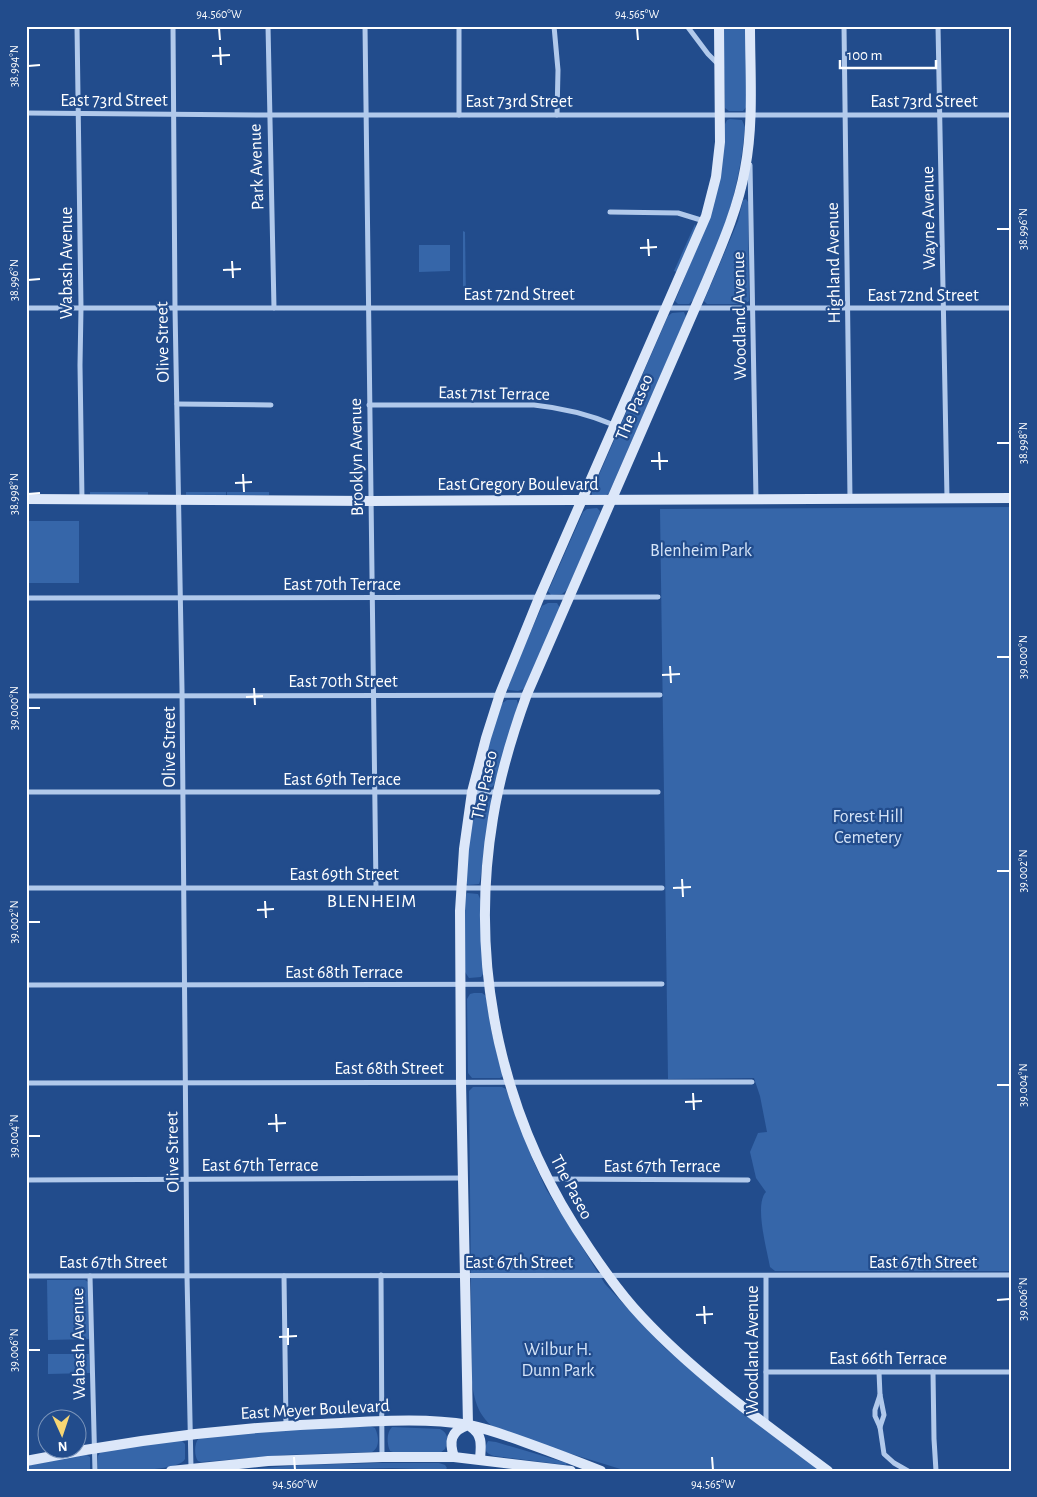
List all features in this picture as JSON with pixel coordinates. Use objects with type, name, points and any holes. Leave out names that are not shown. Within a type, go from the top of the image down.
[{"type":"main road","name":"The Paseo","points":[[468,1425],[461,1082],[460,888],[472,792],[500,694],[539,598],[704,221],[716,177],[720,142],[719,26]]},
{"type":"main road","name":"The Paseo","points":[[750,26],[749,133],[744,175],[732,217],[527,694],[515,728],[497,792],[492,820],[485,888],[485,938],[488,985],[508,1083],[546,1179],[571,1223],[607,1276],[640,1315],[672,1348],[828,1471]]},
{"type":"main road","name":"East Gregory Boulevard","points":[[26,499],[371,501],[1011,498]]},
{"type":"main road","name":"East Meyer Boulevard","points":[[26,1461],[94,1447],[190,1433],[286,1425],[382,1421],[468,1425],[506,1436],[601,1471]]},
{"type":"main road","points":[[454,1457],[450,1444],[452,1435],[468,1425],[477,1432],[481,1440],[480,1460]]},
{"type":"main road","points":[[171,1471],[268,1461],[382,1457],[454,1457],[571,1471]]},
{"type":"street","name":"Wabash Avenue","points":[[77,26],[82,500]]},
{"type":"street","name":"Olive Street","points":[[173,26],[175,308],[182,695],[187,1276],[191,1468]]},
{"type":"street","name":"Park Avenue","points":[[268,26],[268,115],[274,308]]},
{"type":"street","name":"Brooklyn Avenue","points":[[365,26],[367,308],[376,888]]},
{"type":"street","points":[[459,26],[459,115]]},
{"type":"street","points":[[554,26],[558,70],[557,115]]},
{"type":"street","points":[[687,26],[708,54],[720,66]]},
{"type":"street","name":"Highland Avenue","points":[[844,26],[850,499]]},
{"type":"street","name":"Wayne Avenue","points":[[938,26],[947,498]]},
{"type":"street","name":"East 73rd Street","points":[[26,113],[268,115],[1011,115]]},
{"type":"street","name":"Woodland Avenue","points":[[749,133],[756,499]]},
{"type":"street","points":[[610,212],[678,213],[704,221]]},
{"type":"street","name":"East 72nd Street","points":[[26,308],[666,308],[847,310],[1011,308]]},
{"type":"street","points":[[177,404],[271,404]]},
{"type":"street","name":"East 71st Terrace","points":[[369,405],[534,405],[554,407],[595,417],[614,426]]},
{"type":"street","name":"East 70th Terrace","points":[[26,598],[658,597]]},
{"type":"street","name":"East 70th Street","points":[[26,696],[660,695]]},
{"type":"street","name":"East 69th Terrace","points":[[26,792],[658,792]]},
{"type":"street","name":"East 69th Street","points":[[26,888],[662,888]]},
{"type":"street","name":"East 68th Terrace","points":[[26,985],[662,984]]},
{"type":"street","name":"East 68th Street","points":[[26,1083],[752,1082]]},
{"type":"street","name":"East 67th Terrace","points":[[26,1180],[463,1178]]},
{"type":"street","name":"East 67th Terrace","points":[[546,1179],[748,1180]]},
{"type":"street","points":[[381,1275],[382,1457]]},
{"type":"street","name":"East 67th Street","points":[[26,1276],[1011,1275]]},
{"type":"street","name":"Wabash Avenue","points":[[90,1276],[95,1471]]},
{"type":"street","points":[[284,1276],[286,1425]]},
{"type":"street","name":"Woodland Avenue","points":[[766,1276],[766,1424]]},
{"type":"street","name":"East 66th Terrace","points":[[766,1372],[1011,1372]]},
{"type":"street","points":[[879,1372],[880,1395],[884,1415],[880,1427]]},
{"type":"street","points":[[933,1372],[936,1471]]},
{"type":"street","points":[[880,1395],[875,1416],[880,1427],[884,1454],[894,1463],[908,1471]]},
{"type":"green space","points":[[723,26],[746,26],[747,106],[743,111],[729,111],[725,108]]},
{"type":"green space","points":[[730,119],[742,120],[745,127],[740,164],[729,212],[694,299],[689,304],[678,304],[675,301],[712,210],[725,124]]},
{"type":"green space","points":[[746,199],[748,202],[749,301],[744,304],[707,304],[704,301],[738,221],[743,200]]},
{"type":"green space","points":[[695,224],[696,228],[677,272],[674,271]]},
{"type":"green space","points":[[463,231],[465,232],[466,301],[463,301]]},
{"type":"green space","points":[[419,245],[450,245],[450,271],[419,272]]},
{"type":"green space","points":[[684,312],[686,317],[609,493],[605,496],[592,495],[592,491],[668,316],[672,313]]},
{"type":"green space","points":[[90,492],[148,492],[148,495],[90,496]]},
{"type":"green space","points":[[186,492],[226,492],[226,496],[186,496]]},
{"type":"green space","points":[[227,492],[269,492],[269,495],[227,496]]},
{"type":"green space","name":"Forest Hill Cemetery","points":[[1011,507],[1011,1271],[775,1271],[770,1267],[762,1228],[761,1206],[766,1192],[756,1178],[750,1152],[758,1133],[767,1132],[760,1096],[754,1078],[668,1079],[660,509]]},
{"type":"green space","points":[[597,508],[600,511],[599,517],[567,590],[562,594],[551,595],[548,591],[583,512],[587,509]]},
{"type":"green space","points":[[26,521],[79,521],[79,583],[26,583]]},
{"type":"green space","points":[[548,603],[557,603],[560,608],[524,689],[518,691],[508,690],[507,686],[542,606]]},
{"type":"green space","points":[[507,700],[517,700],[518,705],[494,785],[482,788],[479,784],[488,745],[501,704]]},
{"type":"green space","points":[[483,796],[491,798],[491,802],[480,881],[479,884],[468,885],[466,883],[468,846],[476,798]]},
{"type":"green space","points":[[467,893],[478,894],[481,901],[483,974],[481,977],[469,978],[465,972],[464,899]]},
{"type":"green space","points":[[482,993],[486,996],[491,1029],[502,1074],[500,1078],[472,1078],[468,1073],[467,999],[470,994]]},
{"type":"green space","name":"Wilbur H. Dunn Park","points":[[473,1087],[502,1087],[506,1089],[546,1189],[605,1284],[665,1348],[713,1389],[821,1471],[627,1471],[500,1432],[483,1417],[477,1405],[472,1383],[469,1091]]},
{"type":"green space","points":[[47,1280],[85,1280],[88,1282],[89,1339],[48,1340]]},
{"type":"green space","points":[[48,1354],[89,1354],[90,1373],[48,1374]]},
{"type":"green space","points":[[370,1426],[375,1428],[378,1438],[378,1445],[372,1452],[285,1455],[201,1462],[198,1461],[195,1453],[195,1446],[199,1438],[266,1431]]},
{"type":"green space","points":[[392,1427],[440,1429],[447,1438],[445,1449],[440,1453],[390,1451],[388,1439]]},
{"type":"green space","points":[[181,1440],[185,1444],[185,1459],[180,1463],[159,1469],[98,1471],[98,1456],[101,1451]]},
{"type":"green space","points":[[488,1441],[567,1463],[566,1465],[494,1456],[486,1451],[485,1447]]},
{"type":"green space","points":[[88,1456],[90,1457],[90,1471],[26,1471],[26,1466],[56,1460],[88,1460]]},
{"type":"green space","points":[[439,1463],[447,1468],[445,1470],[392,1468],[224,1471],[301,1465]]},
{"type":"district","name":"BLENHEIM","points":[[372,900]]},
{"type":"park label","name":"Blenheim Park","points":[[701,550]]}]
